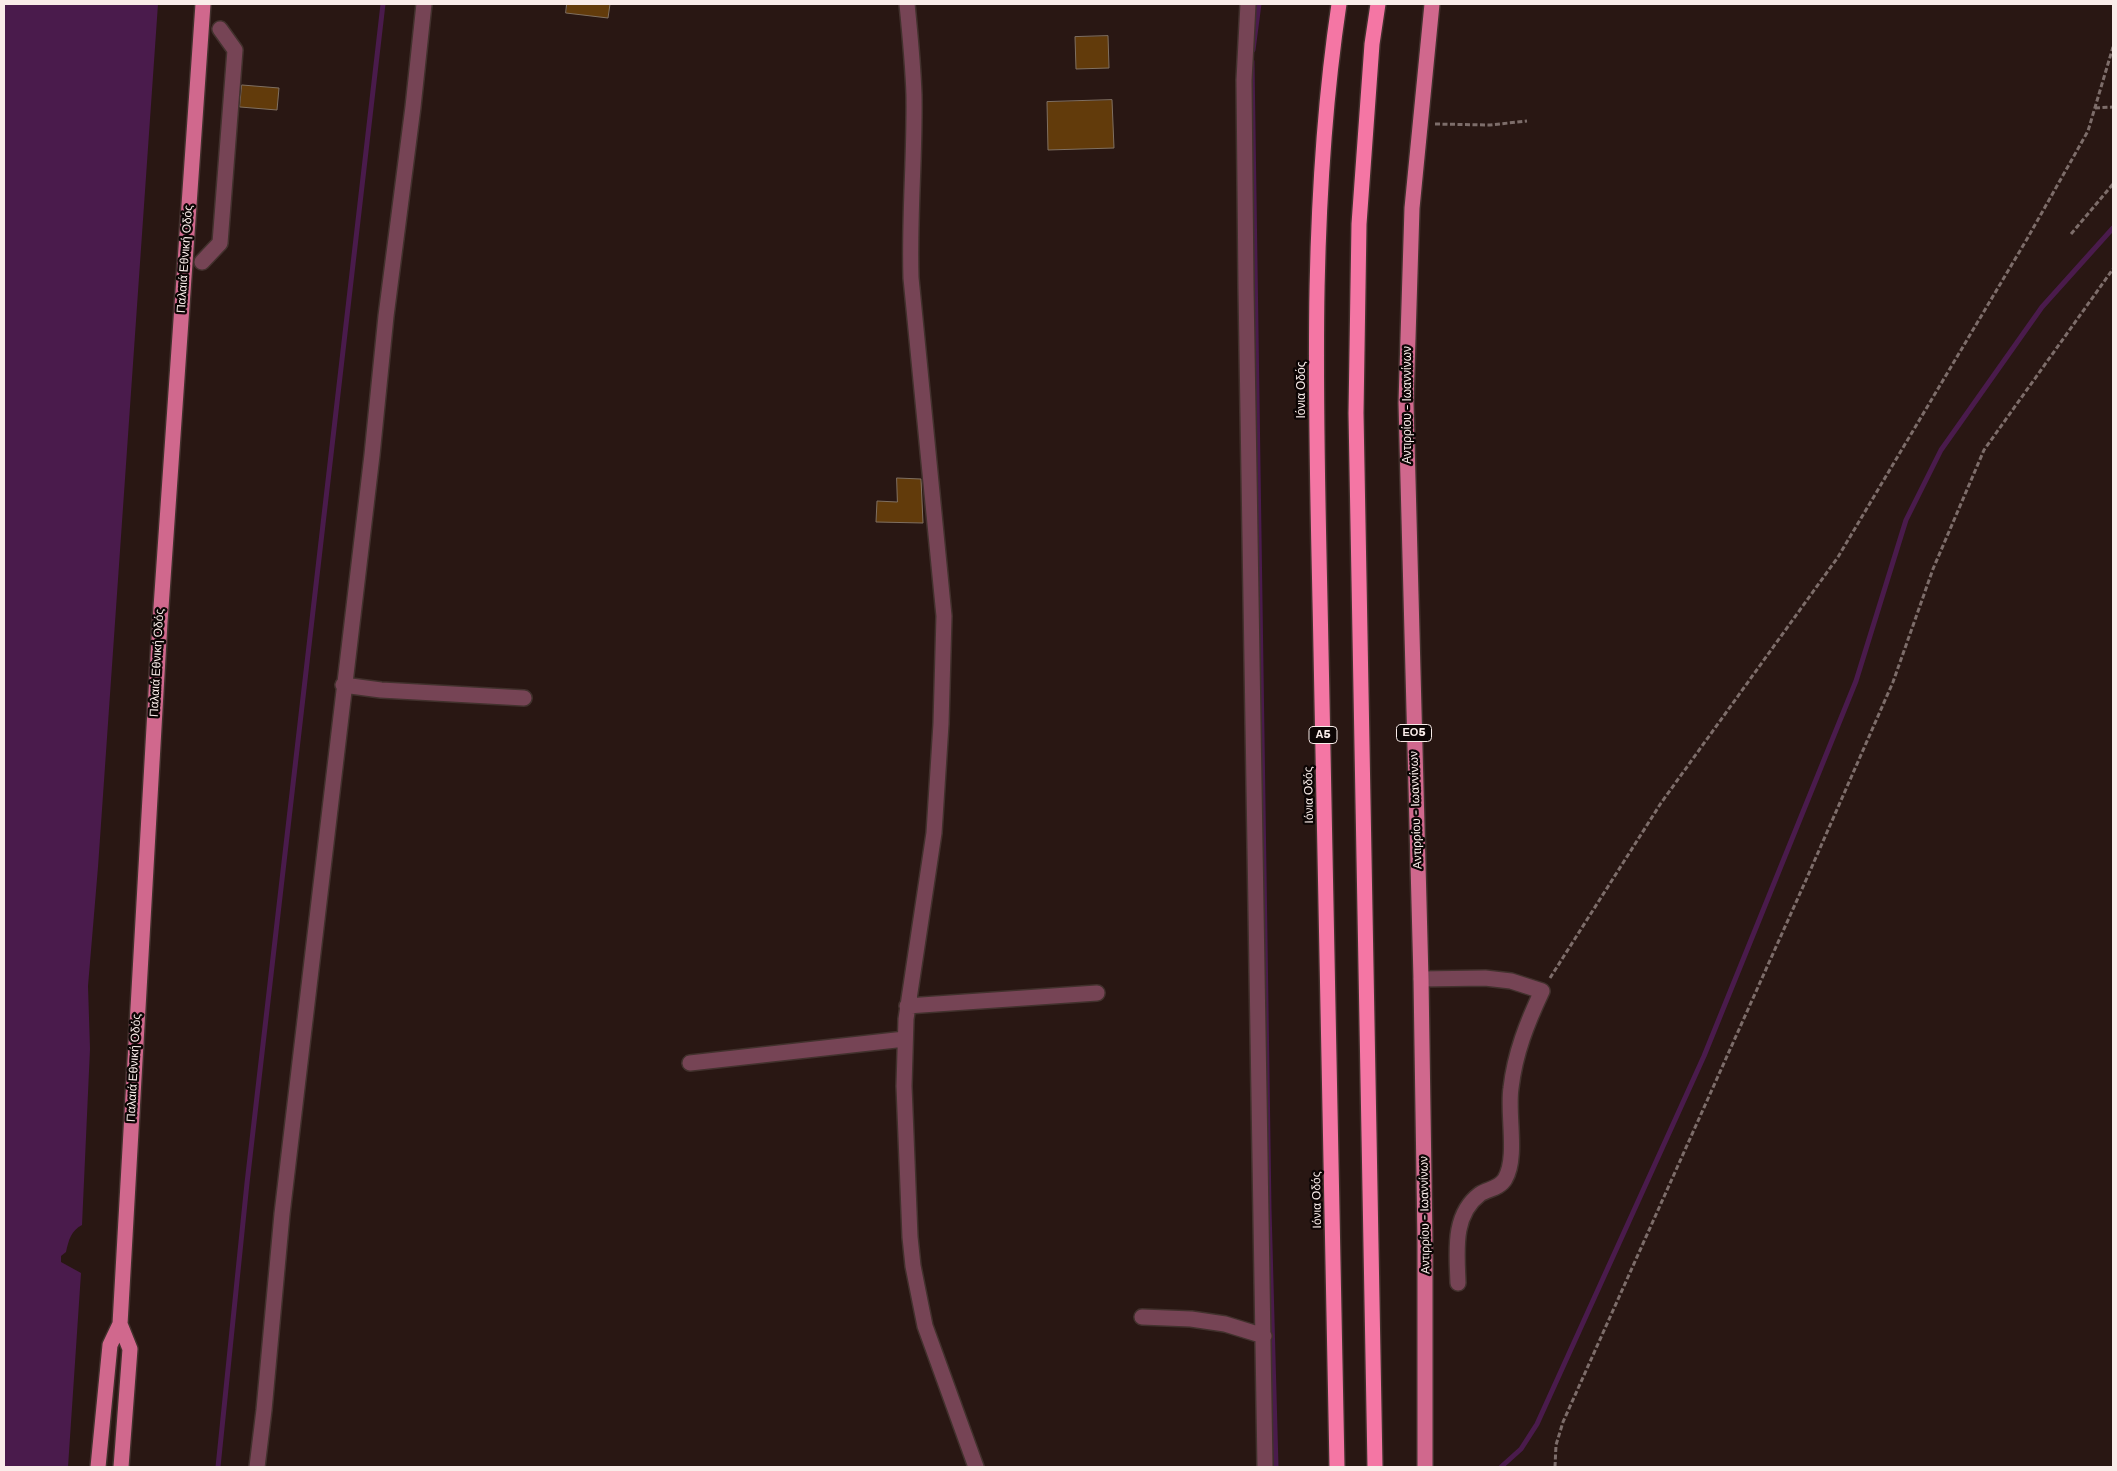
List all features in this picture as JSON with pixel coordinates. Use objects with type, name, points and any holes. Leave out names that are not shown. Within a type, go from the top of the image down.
[{"type":"highway","name":"Ιόνια Οδός","points":[[1337,1467],[1317,410],[1320,220],[1326,127],[1339,4]]},
{"type":"highway","points":[[1375,1467],[1356,413],[1359,224],[1372,44],[1378,4]]},
{"type":"main road","name":"Παλαιά Εθνική Οδός","points":[[98,1467],[110,1345],[120,1324],[160,622],[203,4]]},
{"type":"main road","name":"Αντιρρίου - Ιωαννίνων","points":[[1425,1467],[1425,1243],[1421,979],[1406,403],[1412,208],[1432,4]]},
{"type":"main road","name":"Παλαιά Εθνική Οδός","points":[[120,1324],[130,1349],[121,1467]]},
{"type":"street","points":[[257,1467],[282,1214],[424,4]]},
{"type":"street","points":[[908,4],[914,94],[913,183],[909,236],[911,278],[942,580],[944,616],[941,724],[934,833],[907,1006],[904,1039],[906,1141],[913,1266],[925,1326],[976,1467]]},
{"type":"street","points":[[1248,4],[1244,80],[1245,258],[1265,1467]]},
{"type":"street","points":[[202,262],[220,243],[235,50],[220,29]]},
{"type":"street","points":[[343,685],[381,690],[524,698]]},
{"type":"street","points":[[1421,979],[1485,978],[1512,981],[1542,991],[1527,1022],[1515,1059],[1509,1116],[1512,1144],[1510,1162],[1505,1179],[1494,1188],[1481,1194],[1468,1205],[1460,1223],[1457,1243],[1458,1283]]},
{"type":"street","points":[[907,1006],[1096,993]]},
{"type":"street","points":[[690,1063],[904,1039]]},
{"type":"street","points":[[1142,1317],[1191,1319],[1225,1324],[1264,1336]]},
{"type":"path","points":[[1542,991],[1661,803],[1838,557],[2027,239],[2088,131],[2113,47]]},
{"type":"path","points":[[2095,108],[2113,106]]},
{"type":"path","points":[[1419,123],[1463,126],[1527,121]]},
{"type":"path","points":[[2071,234],[2113,184]]},
{"type":"path","points":[[1555,1467],[1556,1445],[1563,1422],[1889,691],[1933,569],[1984,450],[2113,270]]},
{"type":"shaded area","points":[[4,4],[158,4],[98,867],[88,986],[90,1049],[82,1225],[73,1233],[69,1239],[66,1252],[61,1256],[61,1262],[81,1273],[68,1467],[4,1467]]},
{"type":"building","points":[[567,4],[610,4],[608,18],[566,13]]},
{"type":"building","points":[[1108,36],[1109,68],[1076,69],[1075,37]]},
{"type":"building","points":[[242,85],[279,88],[277,110],[240,107]]},
{"type":"building","points":[[1112,100],[1114,148],[1048,150],[1047,102]]},
{"type":"building","points":[[897,478],[921,479],[923,523],[876,522],[877,501],[897,502]]},
{"type":"waterway","points":[[218,1467],[247,1183],[383,4]]},
{"type":"waterway","points":[[1253,50],[1259,4]]},
{"type":"waterway","points":[[1252,61],[1269,1209],[1276,1467]]},
{"type":"waterway","points":[[1501,1467],[1521,1449],[1537,1424],[1704,1056],[1856,681],[1906,520],[1941,450],[2042,307],[2113,228]]}]
